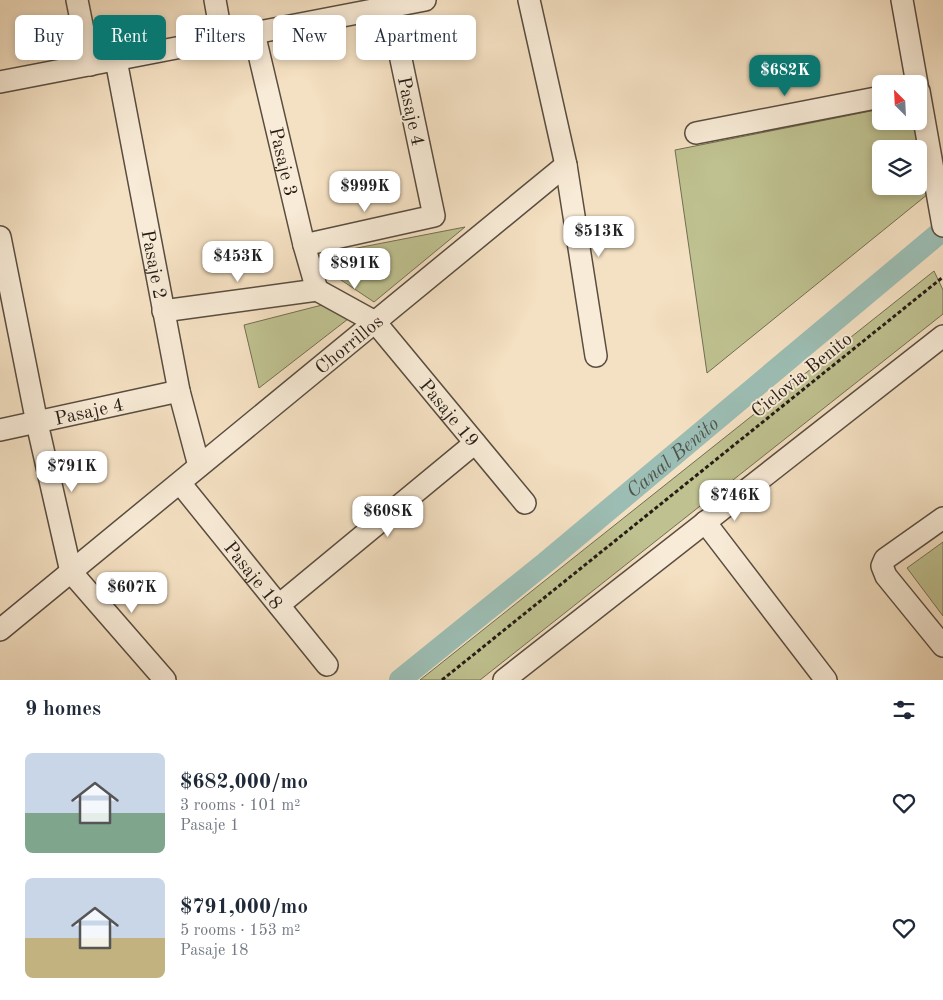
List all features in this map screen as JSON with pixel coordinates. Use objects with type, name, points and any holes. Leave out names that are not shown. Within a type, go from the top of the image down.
[{"type":"street","points":[[77,0],[90,65]]},
{"type":"street","points":[[215,0],[218,15]]},
{"type":"street","points":[[263,31],[355,7],[390,7],[425,0]]},
{"type":"street","points":[[529,0],[566,165],[596,356]]},
{"type":"street","points":[[902,0],[915,75]]},
{"type":"street","name":"Pasaje 4","points":[[304,245],[434,216],[390,7]]},
{"type":"street","points":[[0,82],[116,60]]},
{"type":"street","name":"Pasaje 2","points":[[116,60],[178,391],[200,466]]},
{"type":"street","name":"Pasaje 3","points":[[260,60],[304,245],[317,290]]},
{"type":"street","points":[[696,133],[872,99]]},
{"type":"street","points":[[926,130],[942,218]]},
{"type":"street","name":"Chorrillos","points":[[0,630],[566,165]]},
{"type":"street","points":[[0,236],[71,572],[165,680]]},
{"type":"street","points":[[163,311],[317,290],[375,322]]},
{"type":"street","name":"Pasaje 19","points":[[375,322],[525,503]]},
{"type":"street","points":[[511,678],[705,522],[943,336]]},
{"type":"street","name":"Pasaje 4","points":[[0,430],[178,391]]},
{"type":"street","points":[[279,605],[475,443]]},
{"type":"street","name":"Pasaje 18","points":[[180,483],[327,665]]},
{"type":"street","points":[[943,518],[885,559],[882,566],[886,576],[943,646]]},
{"type":"street","points":[[705,522],[826,680]]},
{"type":"path","name":"Ciclovia Benito","points":[[442,680],[943,277]]},
{"type":"green space","points":[[872,111],[872,130],[917,130],[918,140],[872,140],[872,195],[927,195],[707,373],[675,150]]},
{"type":"green space","points":[[465,227],[374,302],[335,276],[321,255]]},
{"type":"green space","points":[[934,271],[943,290],[943,314],[480,680],[420,680]]},
{"type":"green space","points":[[322,305],[348,319],[259,388],[244,325]]},
{"type":"green space","points":[[943,542],[943,616],[907,568]]},
{"type":"waterway","name":"Canal Benito","points":[[400,680],[545,563],[943,230]]}]
